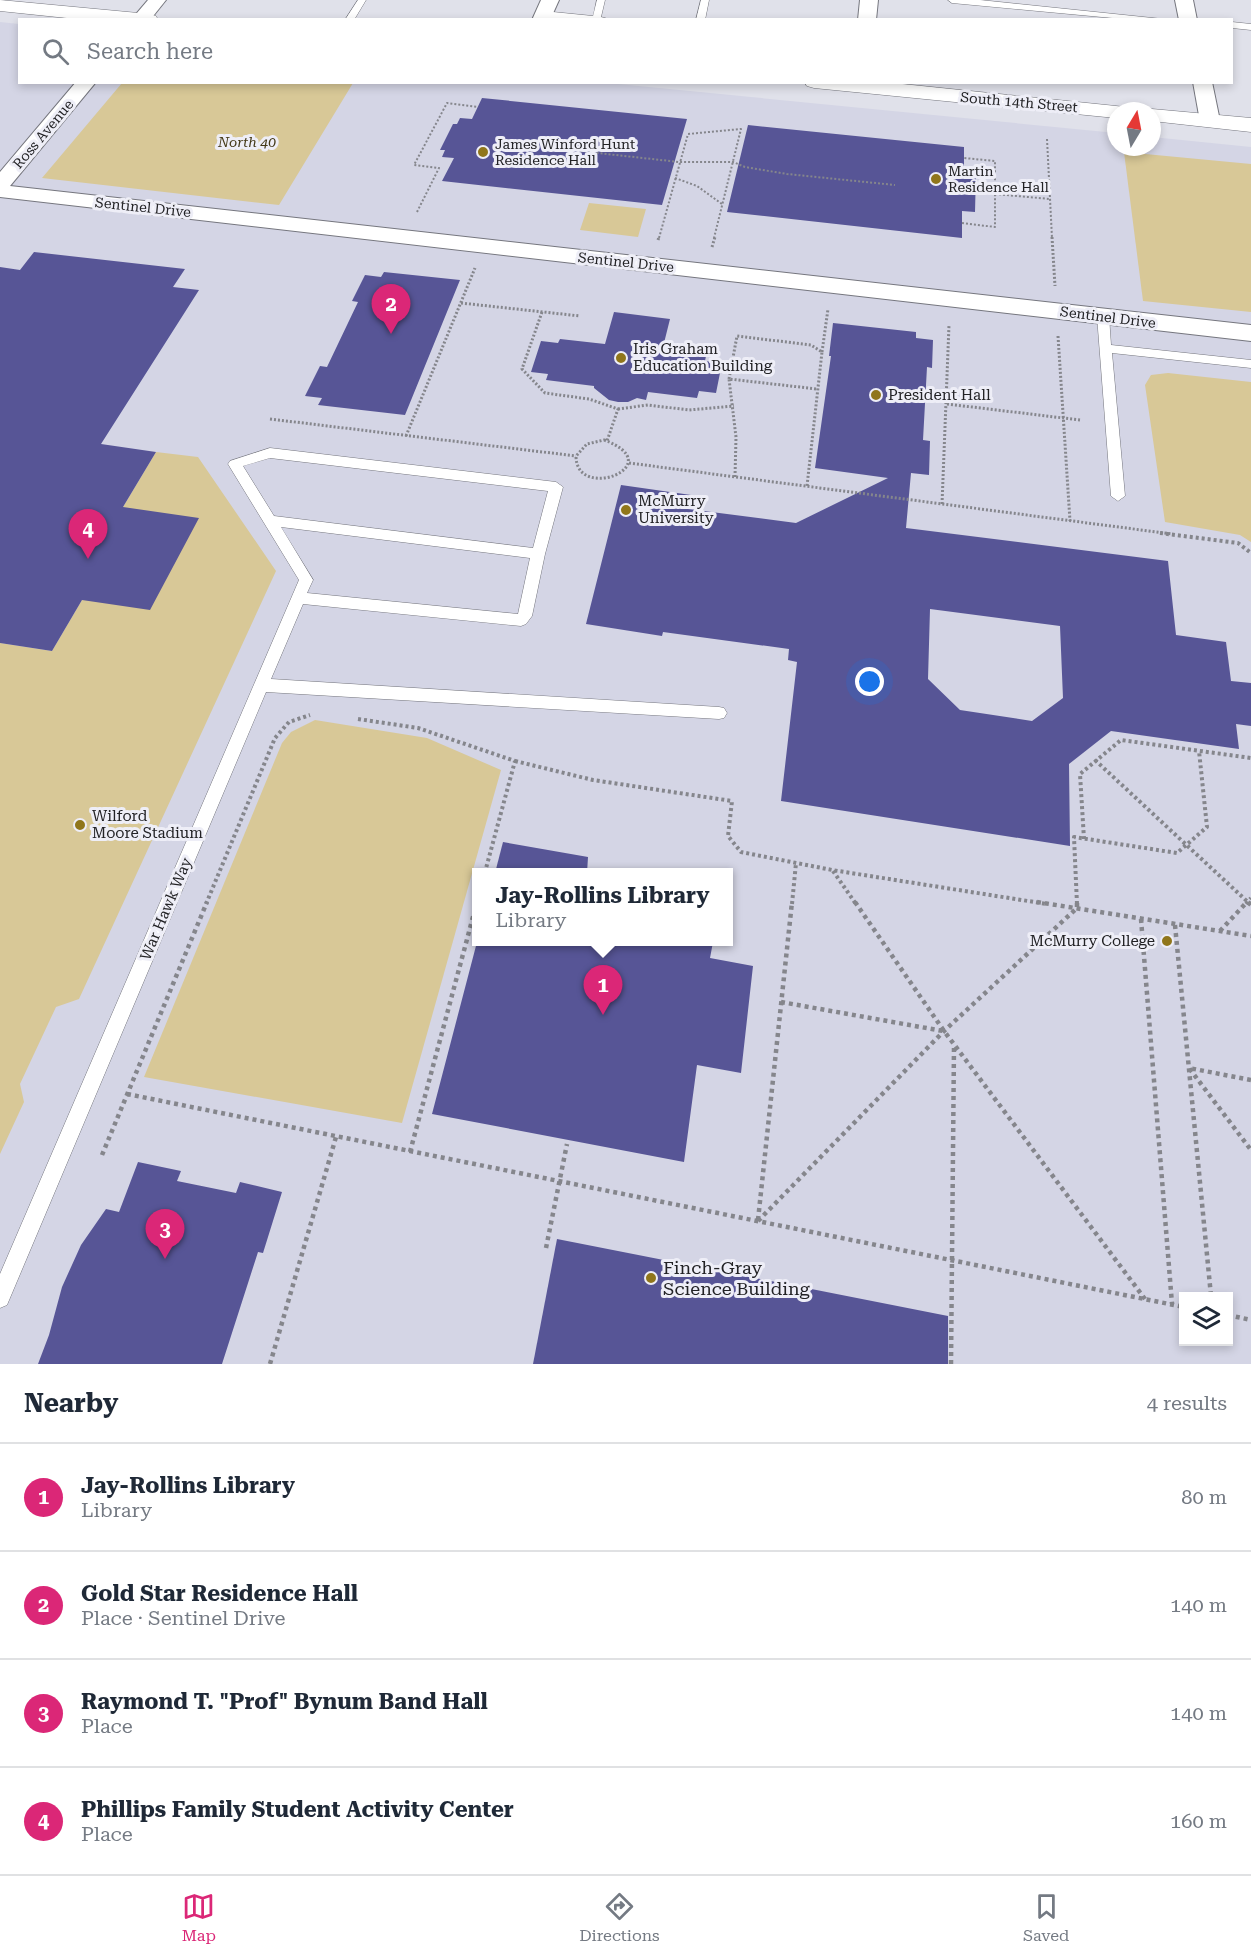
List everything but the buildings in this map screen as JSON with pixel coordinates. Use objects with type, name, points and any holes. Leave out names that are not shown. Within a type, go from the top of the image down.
[{"type":"main road","points":[[0,5],[130,18]]},
{"type":"main road","name":"South 14th Street","points":[[844,84],[1107,111]]},
{"type":"main road","points":[[1161,116],[1251,125]]},
{"type":"street","points":[[141,18],[157,0]]},
{"type":"street","points":[[867,18],[869,0]]},
{"type":"street","points":[[1184,0],[1188,18]]},
{"type":"street","name":"Ross Avenue","points":[[0,185],[85,84]]},
{"type":"street","points":[[1202,84],[1210,121]]},
{"type":"street","name":"Sentinel Drive","points":[[0,190],[1251,333]]},
{"type":"lane","points":[[350,18],[362,0]]},
{"type":"lane","points":[[596,18],[601,0]]},
{"type":"lane","points":[[700,18],[705,0]]},
{"type":"lane","points":[[952,0],[1026,3],[1151,18]]},
{"type":"lane","points":[[545,11],[590,18]]},
{"type":"lane","points":[[1233,25],[1251,27]]},
{"type":"lane","points":[[1103,316],[1118,496]]},
{"type":"lane","points":[[1106,348],[1251,364]]},
{"type":"lane","name":"War Hawk Way","points":[[0,1298],[306,580],[235,464],[270,453],[550,485],[557,490],[538,554]]},
{"type":"lane","points":[[270,521],[538,554],[525,616],[521,620],[299,598]]},
{"type":"lane","points":[[261,685],[719,713]]},
{"type":"path","points":[[404,237],[439,168],[414,165],[447,104],[478,107]]},
{"type":"path","points":[[651,264],[688,134],[741,129],[707,271]]},
{"type":"path","points":[[1047,139],[1070,520]]},
{"type":"path","points":[[525,145],[679,162],[733,162],[745,167],[788,174],[895,185]]},
{"type":"path","points":[[962,224],[995,227],[995,161],[964,158]]},
{"type":"path","points":[[675,178],[697,186],[722,204]]},
{"type":"path","points":[[995,194],[1050,199]]},
{"type":"path","points":[[406,436],[485,246]]},
{"type":"path","points":[[942,504],[951,298]]},
{"type":"path","points":[[461,303],[580,316]]},
{"type":"path","points":[[542,312],[522,369],[545,393],[589,399],[618,409],[648,405],[689,410],[734,406]]},
{"type":"path","points":[[807,486],[827,314]]},
{"type":"path","points":[[735,477],[734,406],[729,379],[737,336],[811,345],[822,352]]},
{"type":"path","points":[[729,379],[817,389]]},
{"type":"path","points":[[947,404],[1080,420]]},
{"type":"path","points":[[607,441],[618,409]]},
{"type":"path","points":[[270,419],[576,456]]},
{"type":"path","points":[[607,441],[621,445],[629,457],[629,463],[621,474],[596,478],[582,472],[577,467],[576,456],[587,444],[607,441]]},
{"type":"path","points":[[629,463],[1238,543],[1251,553]]},
{"type":"path","points":[[102,1155],[275,738],[289,722],[317,713]]},
{"type":"path","points":[[350,718],[418,728],[515,761],[593,780],[732,801],[728,836],[741,852],[832,870],[1251,936]]},
{"type":"path","points":[[1084,839],[1080,774],[1121,740],[1251,758]]},
{"type":"path","points":[[758,1221],[944,1031],[1077,908],[1074,837],[1177,853],[1208,827],[1199,751]]},
{"type":"path","points":[[1095,760],[1185,845],[1250,901],[1220,931]]},
{"type":"path","points":[[486,868],[515,761]]},
{"type":"path","points":[[758,1221],[796,863]]},
{"type":"path","points":[[832,870],[954,1045],[1145,1299]]},
{"type":"path","points":[[1141,919],[1172,1304]]},
{"type":"path","points":[[410,1152],[472,921]]},
{"type":"path","points":[[1175,925],[1211,1292]]},
{"type":"path","points":[[781,1002],[944,1031]]},
{"type":"path","points":[[951,1364],[954,1045]]},
{"type":"path","points":[[1189,1068],[1251,1080]]},
{"type":"path","points":[[1189,1068],[1251,1150]]},
{"type":"path","points":[[127,1094],[1179,1306]]},
{"type":"path","points":[[270,1364],[336,1137]]},
{"type":"path","points":[[546,1248],[567,1144]]},
{"type":"path","points":[[1233,1316],[1251,1320]]},
{"type":"shaded area","name":"McMurry University","points":[[0,22],[18,24],[18,84],[618,84],[1107,132],[1107,156],[1161,156],[1161,138],[1251,147],[1251,1364],[0,1364]]},
{"type":"green space","name":"North 40","points":[[121,84],[352,84],[279,205],[42,178]]},
{"type":"green space","points":[[1161,155],[1251,164],[1251,312],[1143,301],[1125,156]]},
{"type":"green space","points":[[589,203],[646,209],[638,237],[580,230]]},
{"type":"green space","points":[[1168,373],[1251,382],[1251,542],[1240,535],[1165,522],[1145,385],[1151,375]]},
{"type":"green space","name":"Wilford Moore Stadium","points":[[156,452],[198,457],[276,571],[79,999],[56,1007],[20,1084],[24,1102],[0,1154],[0,643],[52,651],[82,600],[123,507]]},
{"type":"green space","points":[[315,720],[427,738],[501,770],[402,1123],[144,1077],[282,743],[291,732]]},
{"type":"place","name":"James Winford Hunt Residence Hall","points":[[483,152]]},
{"type":"place","name":"Martin Residence Hall","points":[[936,179]]},
{"type":"place","name":"Gold Star Residence Hall","points":[[391,334]]},
{"type":"place","name":"Iris Graham Education Building","points":[[621,358]]},
{"type":"place","name":"President Hall","points":[[876,395]]},
{"type":"place","name":"McMurry University","points":[[626,510]]},
{"type":"place","name":"Phillips Family Student Activity Center","points":[[88,559]]},
{"type":"place","name":"Wilford Moore Stadium","points":[[80,825]]},
{"type":"place","name":"McMurry College","points":[[1167,941]]},
{"type":"place","name":"Jay-Rollins Library","points":[[603,1015]]},
{"type":"place","name":"Raymond T. \"Prof\" Bynum Band Hall","points":[[165,1259]]},
{"type":"place","name":"Finch-Gray Science Building","points":[[651,1278]]}]
